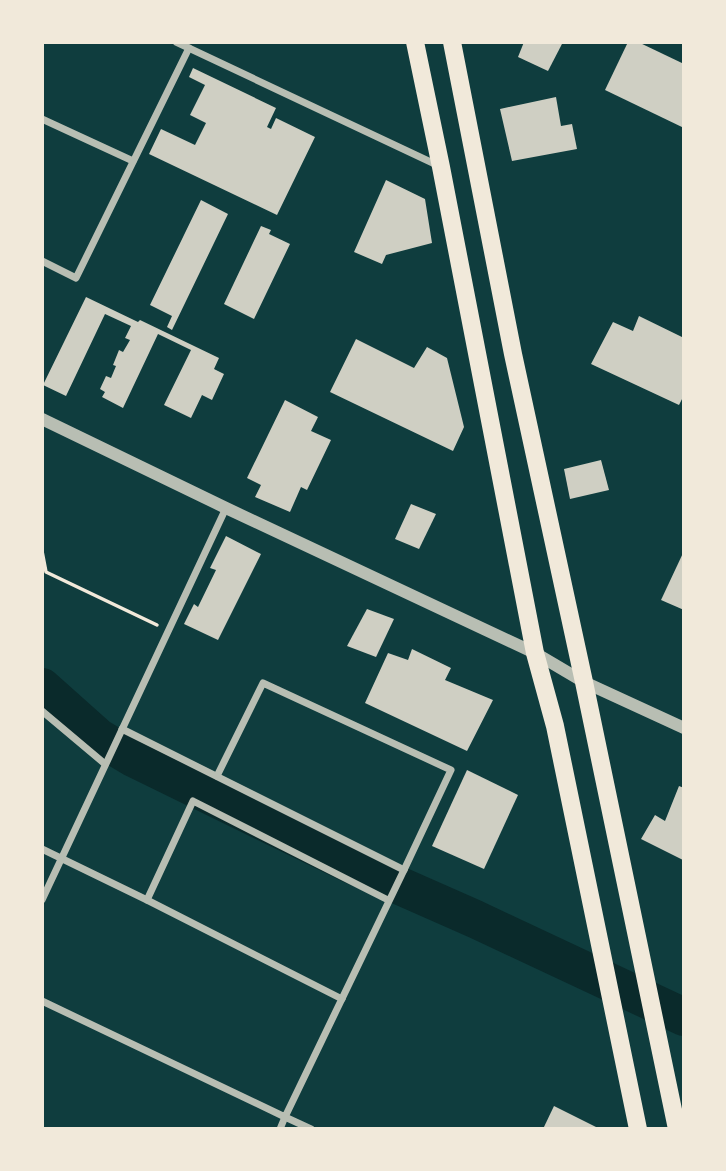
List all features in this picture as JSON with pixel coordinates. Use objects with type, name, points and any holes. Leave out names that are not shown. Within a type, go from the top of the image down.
[{"type":"highway","points":[[415,42],[535,653],[555,726],[638,1129]]},
{"type":"highway","points":[[452,42],[513,354],[677,1129]]},
{"type":"street","points":[[176,42],[441,167]]},
{"type":"street","points":[[42,261],[76,278],[189,48]]},
{"type":"street","points":[[42,119],[133,162]]},
{"type":"street","points":[[42,419],[535,653],[584,682],[684,728]]},
{"type":"street","points":[[42,900],[226,508]]},
{"type":"street","points":[[217,776],[263,683],[451,771],[280,1129]]},
{"type":"street","points":[[42,711],[105,764]]},
{"type":"street","points":[[122,729],[404,870]]},
{"type":"street","points":[[147,900],[193,801],[390,896]]},
{"type":"street","points":[[42,849],[342,999]]},
{"type":"street","points":[[42,1001],[311,1129]]},
{"type":"path","points":[[42,551],[46,572],[169,631]]},
{"type":"building","points":[[524,42],[563,42],[548,71],[518,57]]},
{"type":"building","points":[[628,42],[638,42],[684,64],[684,128],[605,90]]},
{"type":"building","points":[[193,68],[276,108],[267,127],[271,129],[276,118],[315,137],[277,215],[149,154],[161,129],[195,145],[206,123],[190,115],[205,85],[189,77]]},
{"type":"building","points":[[556,97],[561,126],[572,124],[577,149],[512,161],[500,109]]},
{"type":"building","points":[[386,180],[425,199],[432,243],[386,255],[382,264],[354,252]]},
{"type":"building","points":[[201,200],[228,214],[172,330],[167,327],[172,316],[150,305]]},
{"type":"building","points":[[261,226],[271,230],[269,234],[290,244],[254,319],[224,304]]},
{"type":"building","points":[[86,297],[219,358],[214,369],[224,374],[212,400],[202,395],[191,418],[164,405],[191,350],[158,334],[123,408],[102,397],[105,392],[100,389],[106,376],[111,378],[119,350],[123,352],[130,340],[125,338],[131,326],[105,314],[66,396],[43,385]]},
{"type":"building","points":[[639,316],[684,338],[684,395],[679,405],[591,364],[613,322],[633,331]]},
{"type":"building","points":[[356,339],[414,368],[427,347],[447,358],[464,427],[453,451],[330,392]]},
{"type":"building","points":[[285,400],[318,417],[311,431],[331,440],[307,490],[301,487],[290,512],[255,497],[261,485],[247,478]]},
{"type":"building","points":[[601,460],[609,490],[570,499],[564,469]]},
{"type":"building","points":[[411,504],[436,514],[419,549],[395,539]]},
{"type":"building","points":[[226,536],[261,554],[218,640],[184,624],[194,604],[198,607],[216,570],[210,568]]},
{"type":"building","points":[[684,551],[684,610],[661,600]]},
{"type":"building","points":[[367,609],[394,619],[376,657],[347,646]]},
{"type":"building","points":[[412,649],[451,668],[445,680],[493,700],[467,751],[365,703],[388,653],[408,660]]},
{"type":"building","points":[[467,770],[518,795],[484,869],[432,846]]},
{"type":"building","points":[[679,786],[684,788],[683,860],[641,839],[655,815],[665,821]]},
{"type":"building","points":[[554,1106],[600,1129],[543,1129]]},
{"type":"waterway","points":[[42,687],[98,737],[133,758],[348,863],[684,1017]]}]
